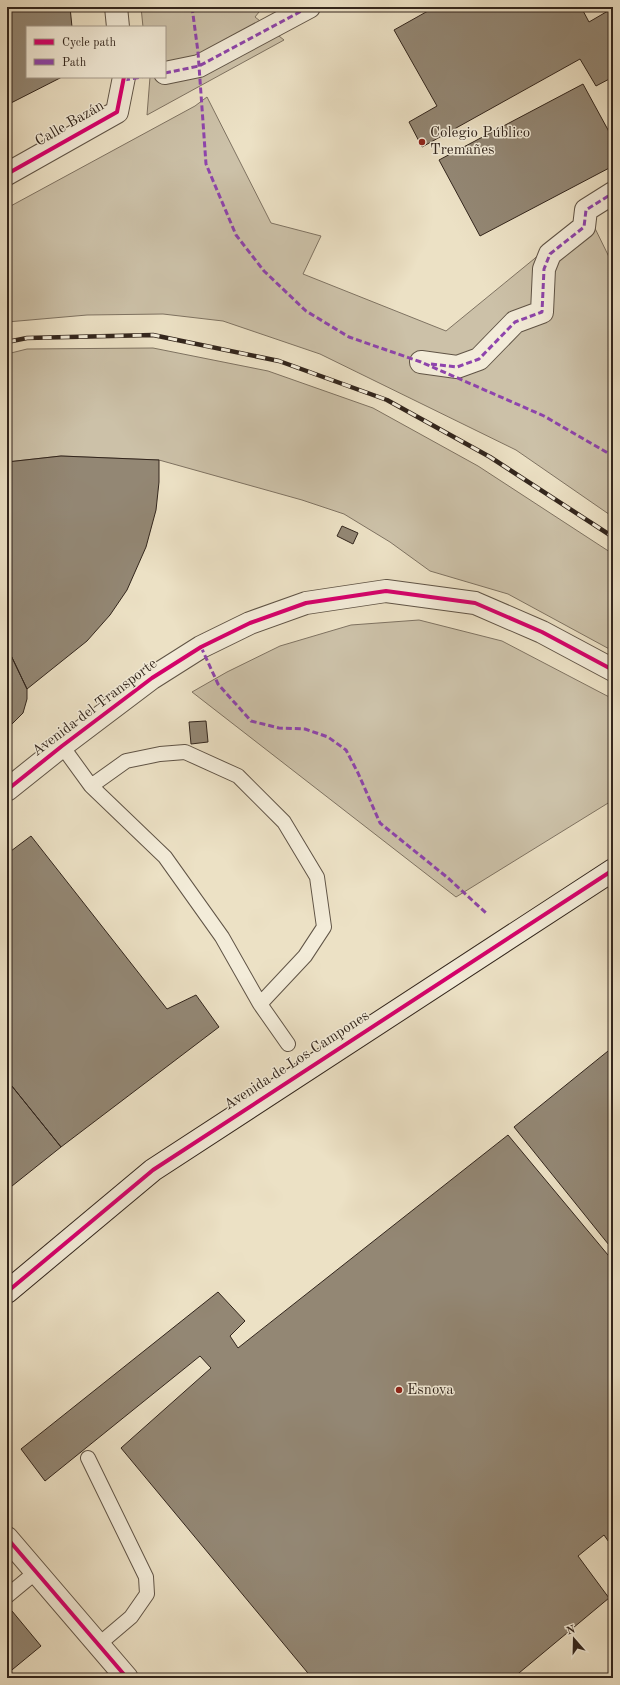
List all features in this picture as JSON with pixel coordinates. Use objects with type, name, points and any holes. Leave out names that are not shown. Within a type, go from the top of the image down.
[{"type":"street","points":[[116,7],[118,26]]},
{"type":"street","points":[[166,73],[199,66],[309,7]]},
{"type":"street","name":"Calle Bazán","points":[[7,174],[117,112],[130,78]]},
{"type":"street","points":[[421,362],[457,367],[479,359],[515,322],[542,312],[544,269],[550,254],[584,227],[586,210],[613,193]]},
{"type":"street","name":"Avenida del Transporte","points":[[7,790],[62,746],[152,678],[201,647],[250,623],[306,603],[386,591],[474,603],[542,632],[613,670]]},
{"type":"street","name":"Avenida de Los Campones","points":[[7,1292],[153,1170],[613,870]]},
{"type":"street","points":[[7,1538],[127,1678]]},
{"type":"lane","points":[[62,746],[91,786],[165,857],[222,937],[260,1004],[288,1044]]},
{"type":"lane","points":[[91,786],[126,761],[160,754],[184,752],[238,776],[284,822],[317,877],[324,927],[305,956],[260,1004]]},
{"type":"lane","points":[[88,1458],[146,1577],[148,1594],[131,1617],[98,1645]]},
{"type":"lane","points":[[7,1596],[36,1572]]},
{"type":"shaded area","points":[[141,7],[263,7],[255,17],[284,40],[147,115],[150,78],[166,78],[166,26],[143,26]]},
{"type":"shaded area","points":[[207,97],[271,223],[321,236],[303,274],[446,331],[534,259],[586,210],[613,265],[613,517],[516,450],[320,354],[223,321],[163,314],[87,315],[7,322],[7,208],[195,106]]},
{"type":"shaded area","points":[[153,348],[268,371],[373,408],[478,466],[613,554],[613,651],[508,594],[430,571],[390,542],[344,514],[302,500],[159,460],[61,456],[7,462],[7,354],[27,349]]},
{"type":"shaded area","points":[[419,620],[502,641],[613,699],[613,800],[456,897],[192,692],[227,672],[280,646],[351,625]]},
{"type":"building","points":[[7,7],[70,7],[72,26],[26,26],[26,78],[60,78],[7,105]]},
{"type":"building","name":"Colegio Público Tremañes","points":[[435,7],[581,7],[589,22],[613,8],[613,77],[596,86],[580,59],[422,147],[409,122],[437,106],[394,30]]},
{"type":"building","points":[[583,84],[613,139],[613,166],[480,236],[439,160]]},
{"type":"building","points":[[61,456],[159,460],[159,482],[156,510],[146,547],[127,590],[110,615],[87,641],[27,689],[7,647],[7,462]]},
{"type":"building","points":[[342,526],[358,533],[353,544],[337,536]]},
{"type":"building","points":[[7,647],[27,689],[27,699],[23,713],[7,729]]},
{"type":"building","points":[[206,721],[208,742],[191,744],[189,722]]},
{"type":"building","points":[[31,836],[167,1009],[196,995],[219,1027],[61,1147],[7,1080],[7,854]]},
{"type":"building","points":[[613,1047],[613,1250],[514,1127]]},
{"type":"building","points":[[7,1080],[61,1147],[7,1190]]},
{"type":"building","name":"Esnova","points":[[508,1135],[613,1261],[613,1548],[604,1535],[578,1556],[609,1598],[513,1678],[312,1678],[121,1448],[211,1368],[200,1356],[45,1481],[21,1449],[218,1292],[245,1321],[230,1336],[238,1348]]},
{"type":"building","points":[[12,1611],[41,1646],[7,1674],[7,1615]]},
{"type":"railway","points":[[7,342],[27,338],[153,335],[279,361],[387,400],[490,457],[613,537]]},
{"type":"marked path","points":[[192,7],[198,52],[206,164],[236,235],[264,271],[306,311],[349,337],[421,362],[544,416],[613,456]]},
{"type":"marked path","points":[[166,73],[199,66],[309,7]]},
{"type":"marked path","points":[[124,80],[136,78]]},
{"type":"marked path","points":[[431,364],[457,367],[479,359],[515,322],[542,312],[544,269],[550,254],[584,227],[586,210],[613,193]]},
{"type":"marked path","points":[[201,647],[218,684],[251,721],[279,728],[305,729],[328,737],[346,750],[380,823],[448,878],[486,913]]},
{"type":"cycle path","points":[[7,174],[117,112],[124,78]]},
{"type":"cycle path","points":[[7,790],[62,746],[152,678],[201,647],[250,623],[306,603],[386,591],[475,603],[542,632],[613,670]]},
{"type":"cycle path","points":[[7,1292],[153,1170],[613,870]]},
{"type":"cycle path","points":[[7,1538],[127,1678]]},
{"type":"place","name":"Colegio Público Tremañes","points":[[422,142]]},
{"type":"place","name":"Esnova","points":[[399,1390]]}]
